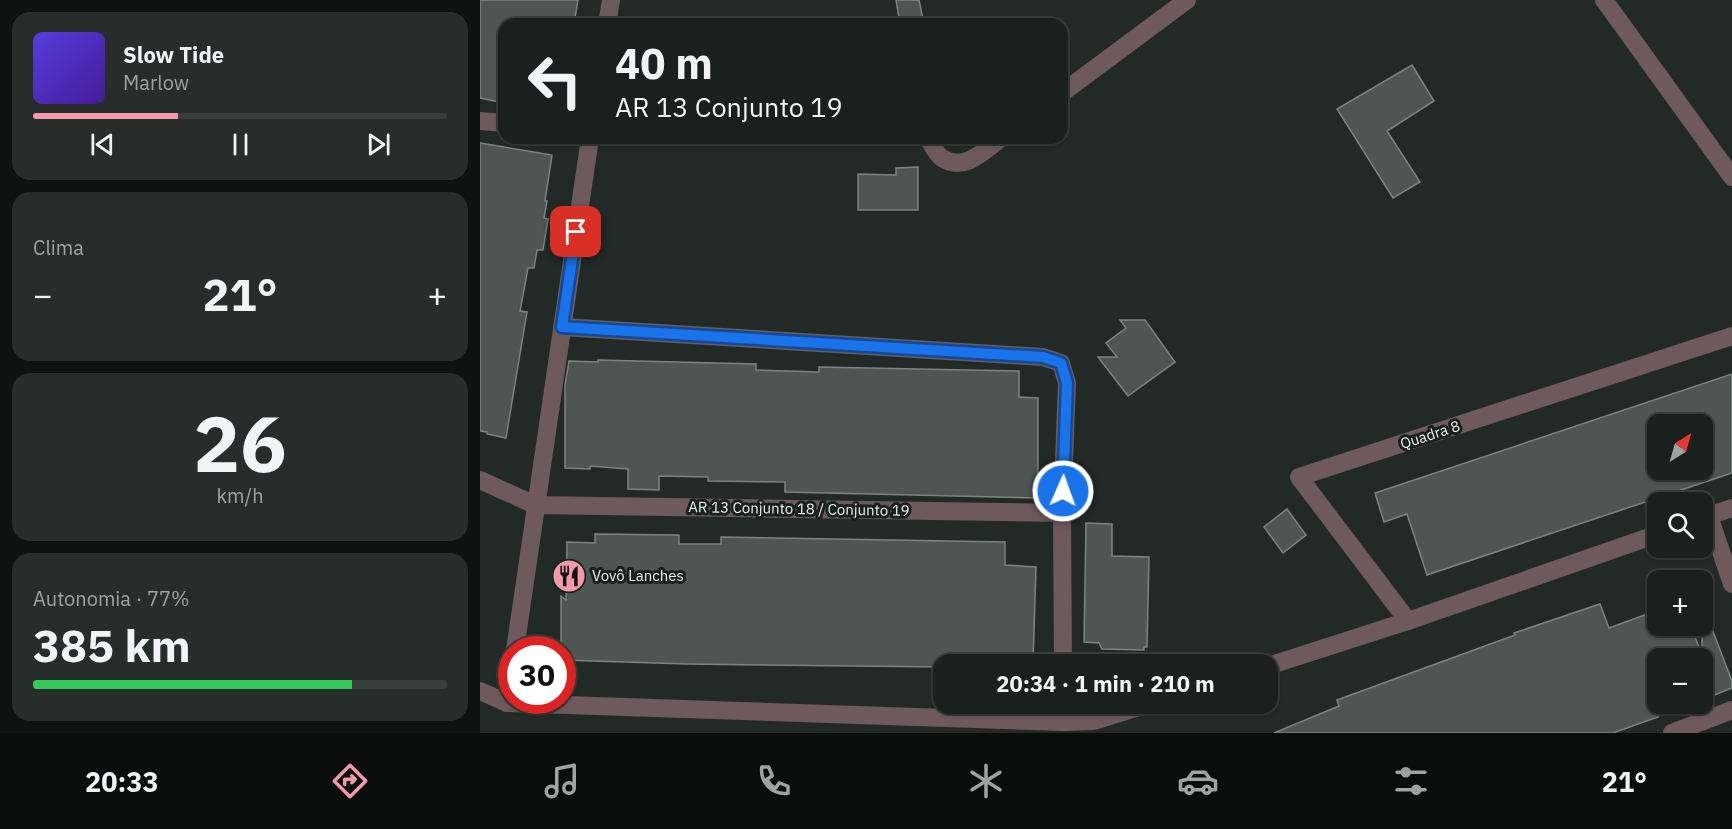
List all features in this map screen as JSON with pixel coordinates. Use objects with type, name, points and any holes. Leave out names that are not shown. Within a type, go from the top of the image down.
[{"type":"street","points":[[608,18],[611,0]]},
{"type":"street","points":[[1068,89],[1187,0]]},
{"type":"street","points":[[1604,0],[1732,177]]},
{"type":"street","points":[[480,121],[498,122]]},
{"type":"street","points":[[516,636],[589,144]]},
{"type":"street","points":[[932,144],[941,157],[956,164],[970,161],[993,144]]},
{"type":"street","points":[[562,327],[1043,357],[1061,363],[1067,383],[1062,513],[1063,654]]},
{"type":"street","name":"Quadra 8","points":[[1408,621],[1299,477],[1732,336]]},
{"type":"street","points":[[480,480],[536,505]]},
{"type":"street","name":"AR 13 Conjunto 18 / Conjunto 19","points":[[536,505],[1062,513]]},
{"type":"street","points":[[1713,515],[1732,508]]},
{"type":"street","points":[[1713,535],[1732,584]]},
{"type":"street","points":[[1278,663],[1408,621],[1647,538]]},
{"type":"street","points":[[480,691],[498,699]]},
{"type":"street","points":[[576,707],[887,725],[1063,719],[1094,721],[1117,714]]},
{"type":"street","points":[[1671,733],[1732,710]]},
{"type":"building","points":[[480,0],[578,0],[575,18],[498,18],[498,102],[480,98]]},
{"type":"building","points":[[896,0],[919,0],[923,18],[899,18]]},
{"type":"building","points":[[1412,65],[1434,101],[1387,131],[1420,182],[1393,198],[1337,109]]},
{"type":"building","points":[[480,143],[552,155],[545,201],[547,201],[544,218],[548,219],[543,250],[537,250],[534,268],[528,268],[520,311],[527,312],[506,438],[480,431]]},
{"type":"building","points":[[918,167],[918,210],[858,210],[858,174],[896,175],[896,168]]},
{"type":"building","points":[[1120,320],[1145,320],[1175,362],[1128,396],[1098,357],[1117,357],[1106,343],[1126,328]]},
{"type":"building","points":[[598,360],[756,364],[756,370],[819,372],[819,367],[1019,371],[1019,397],[1038,398],[1038,498],[785,492],[785,482],[708,481],[708,477],[659,476],[659,490],[628,489],[628,469],[590,466],[590,469],[565,468],[565,385],[569,361],[598,362]]},
{"type":"building","points":[[1732,374],[1732,473],[1713,479],[1713,414],[1647,414],[1647,480],[1711,480],[1675,492],[1647,492],[1647,501],[1427,575],[1407,514],[1384,522],[1375,493]]},
{"type":"building","points":[[1287,509],[1306,535],[1283,553],[1264,527]]},
{"type":"building","points":[[1086,523],[1112,524],[1112,556],[1149,557],[1147,647],[1144,647],[1144,650],[1102,649],[1099,643],[1084,642]]},
{"type":"building","points":[[595,534],[679,535],[679,544],[721,544],[721,537],[1005,542],[1005,565],[1036,567],[1033,654],[933,654],[933,667],[576,660],[576,636],[561,636],[561,596],[566,600],[567,542],[595,543]]},
{"type":"building","points":[[1600,604],[1609,628],[1647,614],[1647,636],[1695,636],[1699,648],[1647,648],[1647,714],[1658,714],[1658,717],[1613,733],[1274,733],[1339,706],[1337,700],[1515,635],[1514,633]]},
{"type":"building","points":[[1713,631],[1732,681],[1732,688],[1713,696],[1713,648],[1702,648],[1702,636],[1713,636]]},
{"type":"place","name":"Vovô Lanches","points":[[569,576]]},
{"type":"route","points":[[576,232],[562,327],[1043,357],[1061,363],[1067,383],[1063,491]]}]
